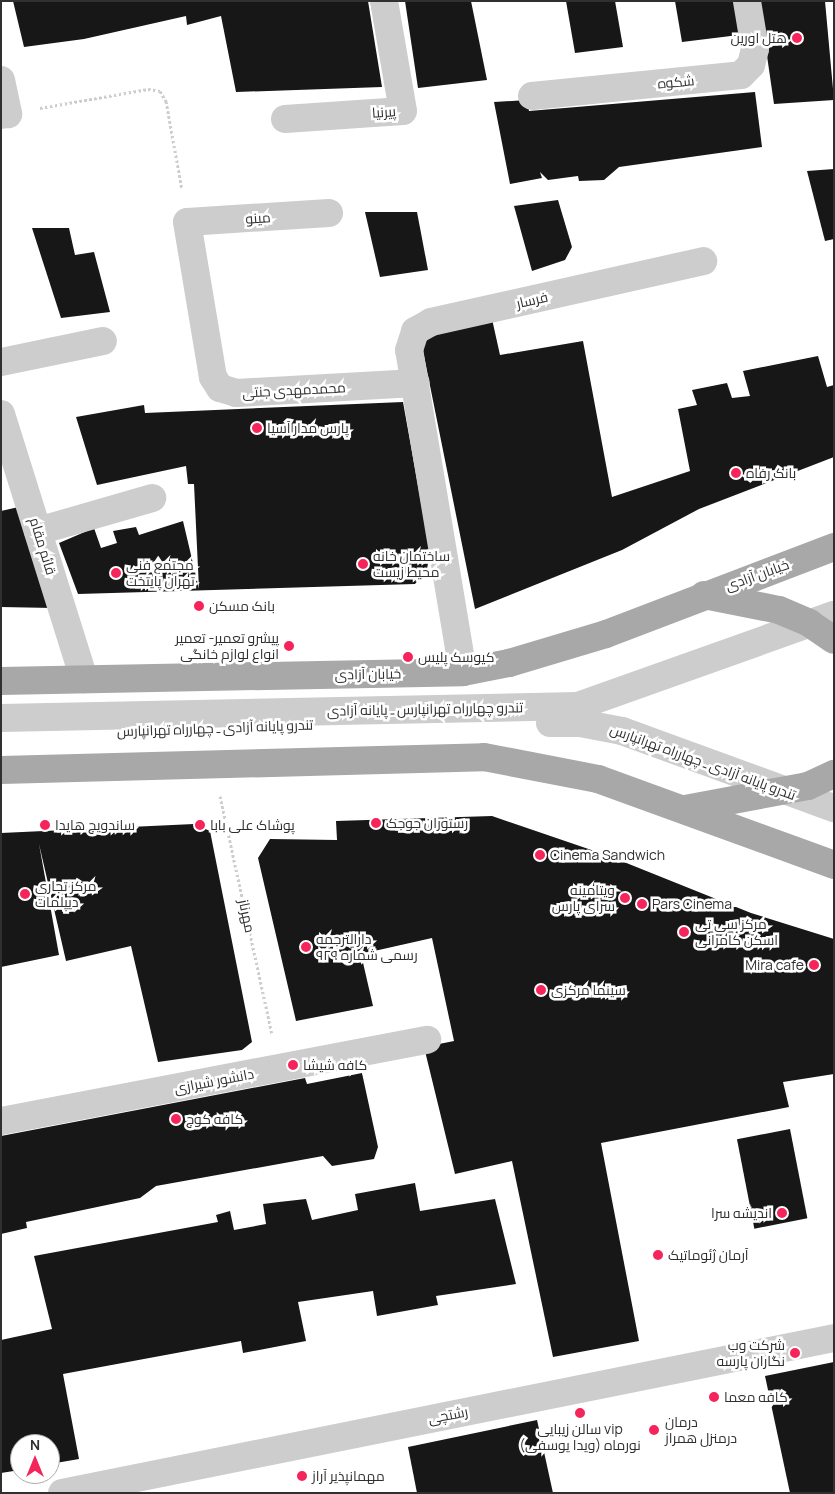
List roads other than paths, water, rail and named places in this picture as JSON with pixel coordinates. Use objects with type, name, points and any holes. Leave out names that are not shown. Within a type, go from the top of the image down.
[{"type":"main road","name":"خیابان آزادی","points":[[1,681],[463,672],[509,663],[606,634],[834,547]]},
{"type":"main road","points":[[704,595],[822,619],[834,640]]},
{"type":"main road","points":[[1,770],[484,757],[598,779],[834,865]]},
{"type":"main road","points":[[684,809],[784,792],[834,774]]},
{"type":"street","name":"پیرنیا","points":[[285,119],[403,111],[384,1]]},
{"type":"street","name":"شکوه","points":[[532,96],[741,75],[751,65],[755,49],[747,1]]},
{"type":"street","points":[[1,80],[4,114]]},
{"type":"street","name":"مینو","points":[[187,222],[328,214]]},
{"type":"street","name":"محمدمهدی جنتی","points":[[187,222],[213,377],[220,388],[236,394],[416,383]]},
{"type":"street","name":"فرسار","points":[[416,383],[409,350],[410,340],[421,326],[703,261]]},
{"type":"street","points":[[1,362],[103,341]]},
{"type":"street","points":[[416,383],[463,672]]},
{"type":"street","name":"قائم مقام","points":[[1,414],[84,679]]},
{"type":"street","points":[[38,531],[152,498]]},
{"type":"street","name":"تندرو چهارراه تهرانپارس ـ پایانه آزادی","points":[[1,718],[578,706],[822,619]]},
{"type":"street","name":"تندرو پایانه آزادی ـ چهارراه تهرانپارس","points":[[1,734],[580,723],[622,731],[784,792],[834,808]]},
{"type":"street","name":"دانشور شیرازی","points":[[1,1121],[427,1040]]},
{"type":"street","name":"رشتچی","points":[[62,1493],[834,1338]]},
{"type":"place","name":"هتل اورین","points":[[797,38]]},
{"type":"place","name":"پارس مدار آسیا","points":[[257,428]]},
{"type":"place","name":"بانک رفاه","points":[[736,473]]},
{"type":"place","name":"ساختمان خانه محیط زیست","points":[[363,564]]},
{"type":"place","name":"مجتمع فنی تهران پایتخت","points":[[116,573]]},
{"type":"place","name":"بانک مسکن","points":[[199,606]]},
{"type":"place","name":"پیشرو تعمیر- تعمیر انواع لوازم خانگی","points":[[289,646]]},
{"type":"place","name":"کیوسک پلیس","points":[[408,657]]},
{"type":"place","name":"رستوران جوجک","points":[[376,823]]},
{"type":"place","name":"ساندویچ هایدا","points":[[45,825]]},
{"type":"place","name":"پوشاک علی بابا","points":[[200,825]]},
{"type":"place","name":"Cinema Sandwich","points":[[540,855]]},
{"type":"place","name":"مرکز تجاری دیپلمات","points":[[25,894]]},
{"type":"place","name":"ویتامینه سرای پارس","points":[[625,898]]},
{"type":"place","name":"Pars Cinema","points":[[642,904]]},
{"type":"place","name":"مرکز سی تی اسکن کامرانی","points":[[684,932]]},
{"type":"place","name":"دارالترجمه رسمی شماره ۹۲۹","points":[[306,947]]},
{"type":"place","name":"Mira cafe","points":[[814,965]]},
{"type":"place","name":"سینما مرکزی","points":[[541,990]]},
{"type":"place","name":"کافه شیشا","points":[[293,1065]]},
{"type":"place","name":"کافه کوچ","points":[[176,1119]]},
{"type":"place","name":"اندیشه سرا","points":[[782,1213]]},
{"type":"place","name":"آرمان ژئوماتیک","points":[[658,1255]]},
{"type":"place","name":"شرکت وب نگاران پارسه","points":[[795,1353]]},
{"type":"place","name":"کافه معما","points":[[714,1397]]},
{"type":"place","name":"سالن زیبایی vip نورماه (ویدا یوسفی)","points":[[580,1413]]},
{"type":"place","name":"درمان درمنزل همراز","points":[[654,1430]]},
{"type":"place","name":"مهمانپذیر آراز","points":[[302,1476]]}]
